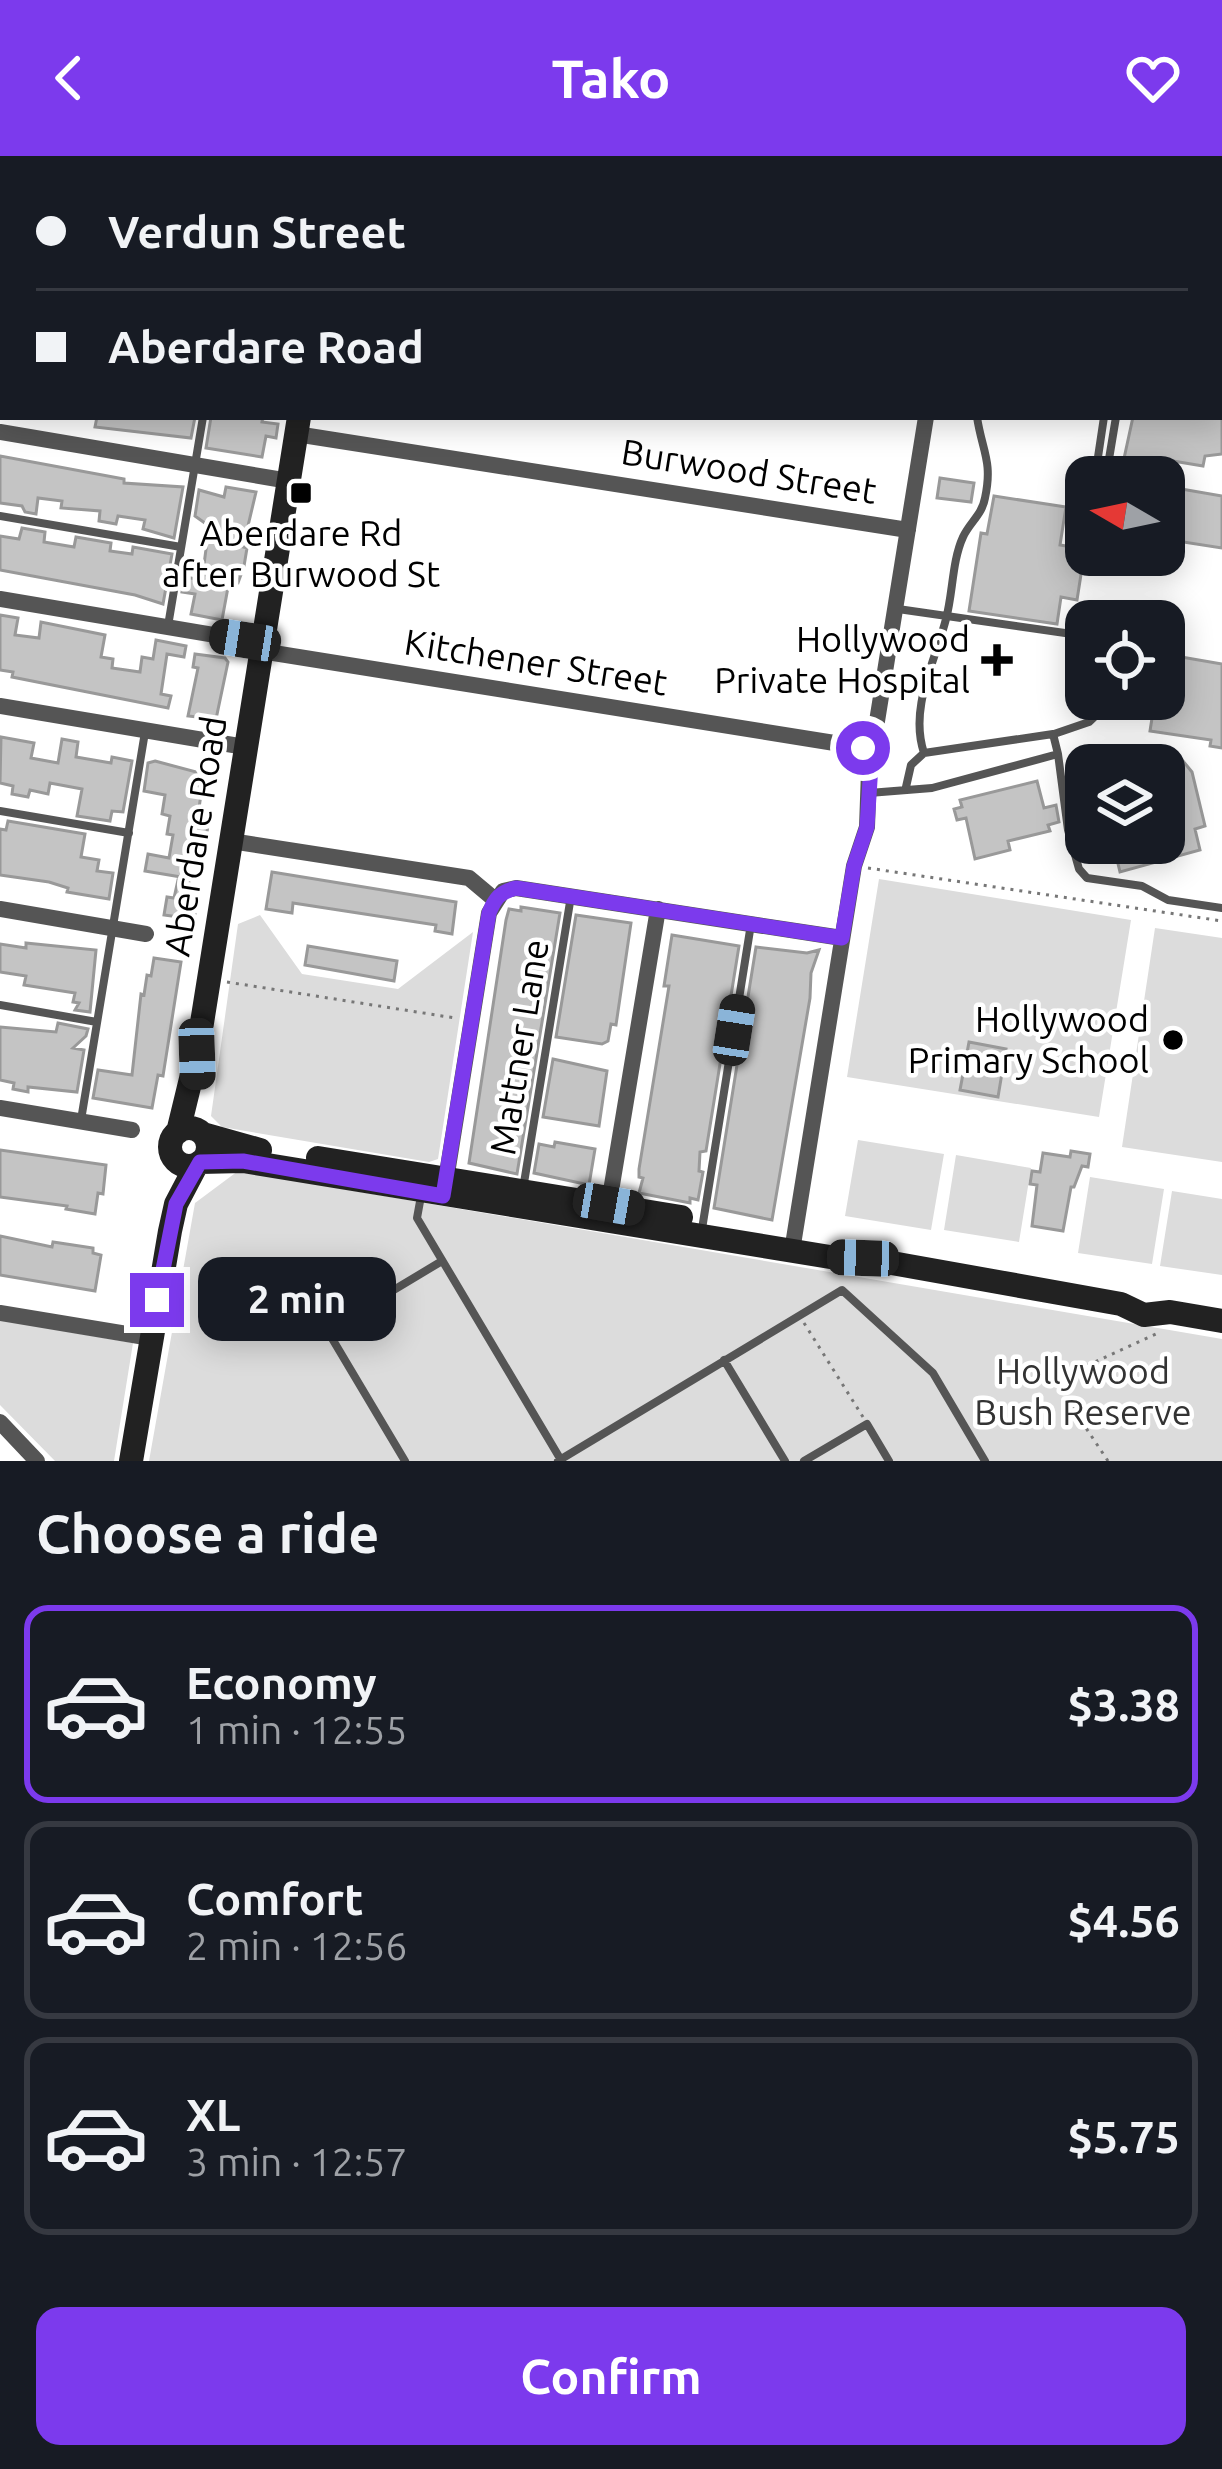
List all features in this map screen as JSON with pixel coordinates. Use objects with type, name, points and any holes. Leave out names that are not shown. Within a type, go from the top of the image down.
[{"type":"main road","name":"Aberdare Road","points":[[190,1161],[207,1152],[194,1133],[197,1054],[298,425]]},
{"type":"main road","points":[[194,1133],[437,1188]]},
{"type":"main road","points":[[131,1461],[176,1204],[190,1161],[243,1161],[521,1198],[1121,1304],[1144,1315],[1172,1313],[1222,1321]]},
{"type":"street","points":[[793,1244],[854,866],[867,827],[872,749],[926,420]]},
{"type":"street","name":"Burwood Street","points":[[298,425],[908,530]]},
{"type":"street","points":[[0,432],[289,481]]},
{"type":"street","name":"Kitchener Street","points":[[0,599],[872,749]]},
{"type":"street","points":[[0,706],[245,747]]},
{"type":"street","points":[[231,841],[469,878],[494,899]]},
{"type":"street","points":[[437,1188],[489,913],[503,891],[516,888],[842,938]]},
{"type":"street","points":[[0,909],[146,934]]},
{"type":"street","points":[[608,1213],[658,909]]},
{"type":"street","points":[[0,1108],[133,1130]]},
{"type":"street","points":[[0,1312],[151,1338]]},
{"type":"street","points":[[0,1422],[37,1461]]},
{"type":"lane","points":[[1157,156],[1171,156]]},
{"type":"lane","points":[[168,627],[202,420]]},
{"type":"lane","points":[[924,753],[918,736],[920,712],[947,617],[962,538],[981,514],[986,497],[990,459],[978,420]]},
{"type":"lane","points":[[1098,456],[1104,420]]},
{"type":"lane","points":[[1110,456],[1116,420]]},
{"type":"lane","points":[[0,516],[181,547]]},
{"type":"lane","points":[[894,608],[1065,633]]},
{"type":"lane","points":[[906,787],[911,765],[924,753],[1053,734],[1091,720]]},
{"type":"lane","points":[[80,1121],[146,731]]},
{"type":"lane","points":[[1053,734],[1068,830],[1079,869],[1087,878],[1142,886],[1168,900],[1222,908]]},
{"type":"lane","points":[[868,794],[932,788],[1058,754]]},
{"type":"lane","points":[[0,811],[129,833]]},
{"type":"lane","name":"Mattner Lane","points":[[521,1198],[571,896]]},
{"type":"lane","points":[[702,1229],[752,924]]},
{"type":"lane","points":[[0,1005],[97,1022]]},
{"type":"lane","points":[[437,1188],[417,1218],[560,1460],[842,1290],[934,1373],[985,1461]]},
{"type":"lane","points":[[405,1461],[327,1330],[442,1261]]},
{"type":"lane","points":[[724,1360],[785,1461]]},
{"type":"lane","points":[[804,1461],[867,1424],[890,1461]]},
{"type":"path","points":[[854,866],[1222,921]]},
{"type":"path","points":[[223,981],[466,1019]]},
{"type":"path","points":[[1108,1461],[1070,1404],[1066,1385],[1088,1365],[1156,1335],[1172,1313]]},
{"type":"path","points":[[799,1316],[867,1424]]},
{"type":"green space","points":[[879,879],[1131,920],[1099,1117],[847,1077]],"holes":[[[969,1043],[1006,1050],[997,1097],[961,1090]]]},
{"type":"green space","points":[[260,915],[302,974],[398,989],[473,932],[438,1159],[429,1162],[222,1127],[211,1116],[238,924]]},
{"type":"green space","name":"Hollywood Primary School","points":[[1155,928],[1222,938],[1222,1162],[1122,1147]]},
{"type":"green space","points":[[858,1140],[944,1154],[931,1230],[845,1216]]},
{"type":"green space","points":[[956,1155],[1031,1168],[1019,1242],[944,1230]]},
{"type":"green space","name":"Hollywood Bush Reserve","points":[[238,1171],[1222,1339],[1222,1461],[149,1461],[195,1203]]},
{"type":"green space","points":[[1090,1177],[1164,1189],[1152,1264],[1078,1253]]},
{"type":"green space","points":[[1172,1191],[1222,1199],[1222,1275],[1160,1266]]},
{"type":"green space","points":[[0,1320],[133,1343],[114,1461],[55,1461],[0,1405]]},
{"type":"building","points":[[96,420],[194,420],[191,438],[95,427]]},
{"type":"building","points":[[211,420],[278,424],[276,438],[266,436],[262,457],[206,448]]},
{"type":"building","points":[[1132,420],[1222,420],[1222,454],[1205,456],[1203,466],[1185,463],[1185,456],[1125,456]]},
{"type":"building","points":[[0,456],[124,479],[124,483],[183,487],[174,538],[143,529],[145,520],[118,516],[116,524],[99,521],[100,511],[61,508],[62,501],[38,498],[36,514],[0,503]]},
{"type":"building","points":[[940,478],[974,483],[971,502],[937,498]]},
{"type":"building","points":[[226,487],[256,492],[243,547],[247,548],[244,566],[238,583],[229,582],[222,620],[191,614],[195,594],[182,592],[185,577],[202,580],[209,526],[195,516],[199,490],[224,497]]},
{"type":"building","points":[[1185,490],[1222,496],[1222,548],[1185,542]]},
{"type":"building","points":[[994,496],[1065,507],[1060,545],[1065,546],[1065,576],[1081,576],[1077,600],[1061,597],[1057,624],[969,611],[981,533],[987,534]]},
{"type":"building","points":[[22,528],[45,532],[44,542],[74,547],[76,537],[111,543],[110,551],[132,554],[133,547],[172,554],[163,604],[0,570],[0,536],[19,539]]},
{"type":"building","points":[[0,615],[18,618],[15,635],[39,638],[41,622],[105,635],[101,657],[113,659],[112,668],[140,672],[142,657],[153,659],[156,640],[186,646],[184,657],[167,654],[161,694],[171,696],[168,708],[12,677],[13,672],[0,670]]},
{"type":"building","points":[[195,654],[228,662],[216,719],[188,716],[198,668],[193,667]]},
{"type":"building","points":[[1185,658],[1222,664],[1222,748],[1210,746],[1211,740],[1150,731],[1152,720],[1185,720]]},
{"type":"building","points":[[1,737],[34,743],[31,758],[58,763],[62,739],[78,742],[76,757],[132,761],[123,812],[112,811],[110,821],[77,816],[82,789],[50,783],[48,794],[30,790],[28,797],[12,794],[13,786],[0,783]]},
{"type":"building","points":[[148,763],[204,774],[199,808],[205,809],[206,840],[201,839],[197,860],[190,859],[187,878],[145,871],[148,854],[169,858],[173,835],[167,834],[170,816],[162,814],[165,795],[144,791]]},
{"type":"building","points":[[1185,763],[1192,772],[1205,826],[1195,829],[1200,850],[1185,854]]},
{"type":"building","points":[[1037,781],[1044,808],[1056,805],[1059,822],[1048,825],[1050,831],[1008,841],[1010,850],[975,859],[966,818],[957,820],[954,809],[962,807],[960,800]]},
{"type":"building","points":[[8,821],[85,834],[81,857],[99,860],[97,871],[113,873],[109,899],[67,892],[68,888],[49,882],[0,875],[0,829],[6,830]]},
{"type":"building","points":[[1118,864],[1149,864],[1120,872]]},
{"type":"building","points":[[272,872],[456,902],[452,934],[435,931],[436,925],[293,903],[292,913],[266,909]]},
{"type":"building","points":[[178,880],[189,882],[186,900],[197,902],[194,919],[164,915],[167,897],[174,898]]},
{"type":"building","points":[[521,907],[560,913],[517,1174],[469,1163],[506,920],[509,909],[521,911]]},
{"type":"building","points":[[576,915],[631,923],[616,1025],[611,1024],[608,1041],[602,1044],[556,1037]]},
{"type":"building","points":[[672,935],[739,946],[706,1151],[700,1152],[699,1171],[703,1172],[698,1200],[690,1198],[690,1203],[639,1193]]},
{"type":"building","points":[[26,943],[96,950],[90,1012],[75,1010],[79,1003],[73,1002],[75,993],[24,985],[26,976],[0,972],[0,944],[26,948]]},
{"type":"building","points":[[308,946],[397,961],[394,981],[305,965]]},
{"type":"building","points":[[756,947],[819,950],[811,973],[772,1220],[714,1208]]},
{"type":"building","points":[[154,958],[181,962],[163,1076],[158,1075],[152,1108],[93,1098],[98,1070],[132,1075],[141,994]]},
{"type":"building","points":[[58,1023],[88,1029],[73,1048],[84,1050],[77,1092],[28,1087],[28,1092],[0,1080],[0,1027],[56,1032]]},
{"type":"building","points":[[969,1042],[1006,1049],[998,1097],[960,1090]]},
{"type":"building","points":[[553,1059],[607,1071],[599,1126],[543,1117]]},
{"type":"building","points":[[555,1142],[595,1149],[589,1185],[534,1173],[539,1144],[554,1147]]},
{"type":"building","points":[[0,1150],[106,1165],[95,1214],[0,1197]]},
{"type":"building","points":[[1071,1151],[1090,1154],[1088,1167],[1082,1166],[1071,1187],[1063,1231],[1032,1226],[1037,1185],[1030,1184],[1032,1171],[1040,1172],[1043,1153],[1070,1157]]},
{"type":"building","points":[[0,1236],[52,1247],[53,1242],[93,1248],[93,1253],[101,1255],[95,1291],[0,1275]]},
{"type":"place","name":"Aberdare Rd after Burwood St","points":[[301,493]]},
{"type":"place","name":"Hollywood Private Hospital","points":[[997,660]]},
{"type":"place","name":"Hollywood Primary School","points":[[1173,1040]]},
{"type":"route","points":[[157,1300],[176,1204],[200,1162],[243,1161],[443,1196],[489,913],[503,891],[516,888],[842,938],[854,866],[867,827],[872,749],[863,748]]}]
